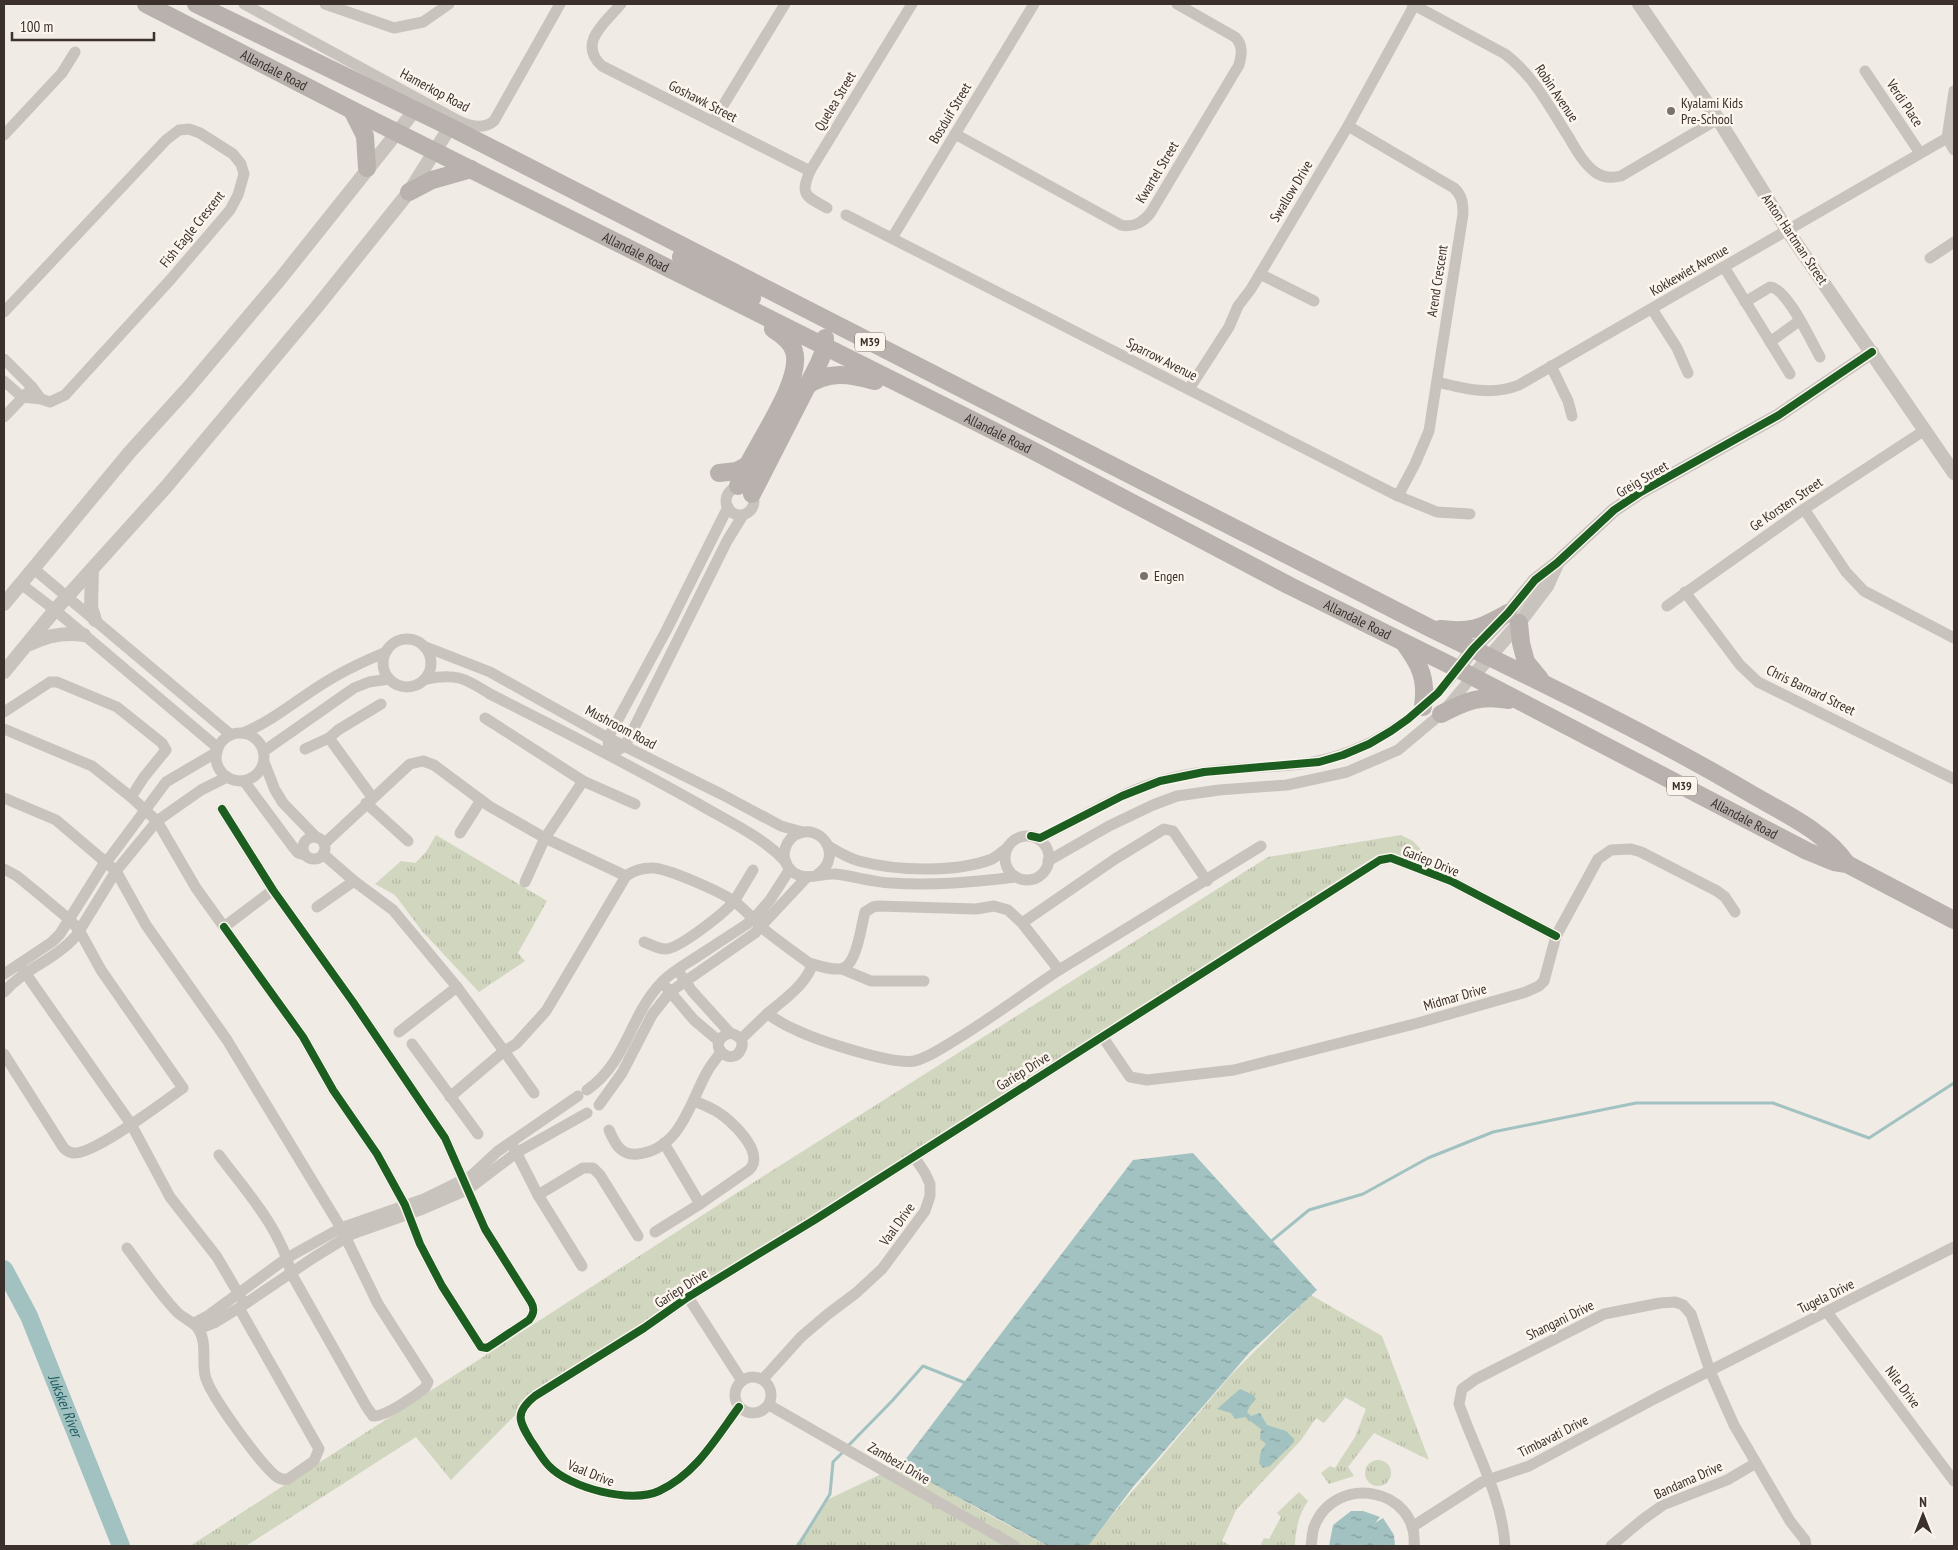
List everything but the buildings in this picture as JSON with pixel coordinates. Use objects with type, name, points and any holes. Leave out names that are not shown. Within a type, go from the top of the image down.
[{"type":"main road","name":"Allandale Road","points":[[146,4],[352,110],[917,393],[1465,673],[1808,851],[1834,862],[1847,864],[1954,920]]},
{"type":"main road","name":"Allandale Road","points":[[196,4],[450,127],[1430,628],[1544,683],[1686,756],[1808,828],[1840,854],[1847,864]]},
{"type":"main road","points":[[352,110],[365,136],[367,168]]},
{"type":"main road","points":[[409,192],[432,180],[471,169]]},
{"type":"main road","points":[[624,216],[682,258],[738,292],[820,332],[826,340],[825,348],[805,387],[745,490]]},
{"type":"main road","points":[[720,295],[778,332],[794,350],[793,375],[748,465],[745,490]]},
{"type":"main road","points":[[805,387],[821,378],[842,374],[917,393]]},
{"type":"main road","points":[[719,472],[737,471],[748,465]]},
{"type":"main road","points":[[1430,628],[1461,632],[1513,618],[1526,662],[1544,683]]},
{"type":"main road","points":[[1403,642],[1414,656],[1424,678],[1423,707]]},
{"type":"main road","points":[[1441,714],[1478,698],[1494,697],[1519,701]]},
{"type":"street","name":"Hamerkop Road","points":[[244,4],[465,123],[484,126],[494,121],[560,4]]},
{"type":"street","points":[[325,4],[394,28],[423,22],[449,4]]},
{"type":"street","name":"Goshawk Street","points":[[621,4],[598,32],[591,48],[594,59],[602,66],[810,171]]},
{"type":"street","points":[[713,122],[785,4]]},
{"type":"street","name":"Quelea Street","points":[[826,208],[809,199],[805,193],[805,182],[912,4]]},
{"type":"street","name":"Bosduif Street","points":[[892,238],[1034,4]]},
{"type":"street","name":"Kwartel Street","points":[[955,134],[1121,224],[1131,225],[1144,220],[1151,212],[1234,73],[1241,55],[1239,41],[1235,37],[1177,4]]},
{"type":"street","name":"Robin Avenue","points":[[1414,4],[1435,9],[1517,63],[1535,84],[1583,159],[1596,173],[1615,178],[1718,119]]},
{"type":"street","name":"Swallow Drive","points":[[1189,389],[1348,126],[1414,4]]},
{"type":"street","name":"Anton Hartman Street","points":[[1638,4],[1718,119],[1787,230],[1954,473]]},
{"type":"street","points":[[4,135],[62,73],[75,52]]},
{"type":"street","name":"Verdi Place","points":[[1865,71],[1920,152]]},
{"type":"street","points":[[1954,91],[1947,138],[1954,150]]},
{"type":"street","points":[[4,604],[129,453],[188,388],[268,292],[415,110]]},
{"type":"street","name":"Arend Crescent","points":[[1348,126],[1454,188],[1461,196],[1463,214],[1437,382],[1425,444],[1398,496]]},
{"type":"street","points":[[4,672],[55,610],[166,487],[298,330],[409,192],[450,127]]},
{"type":"street","name":"Fish Eagle Crescent","points":[[4,312],[176,131],[190,129],[200,133],[238,158],[244,174],[238,196],[230,210],[171,279],[64,395],[52,402],[22,397]]},
{"type":"street","name":"Kokkewiet Avenue","points":[[1437,382],[1487,392],[1500,391],[1519,385],[1947,138]]},
{"type":"street","name":"Sparrow Avenue","points":[[846,215],[1398,496],[1437,512],[1470,514]]},
{"type":"street","points":[[1930,258],[1954,242]]},
{"type":"street","points":[[1724,267],[1790,374]]},
{"type":"street","points":[[1260,274],[1314,301]]},
{"type":"street","points":[[1745,302],[1773,287],[1785,297],[1820,357]]},
{"type":"street","points":[[1652,309],[1677,348],[1688,373]]},
{"type":"street","points":[[1770,342],[1799,321]]},
{"type":"street","name":"Greig Street","points":[[1465,673],[1489,657],[1535,580],[1557,563],[1603,520],[1628,501],[1779,415],[1872,352]]},
{"type":"street","points":[[4,359],[32,387],[41,399]]},
{"type":"street","points":[[1551,366],[1568,401],[1572,416]]},
{"type":"street","points":[[4,381],[22,397]]},
{"type":"street","points":[[4,417],[32,387]]},
{"type":"street","name":"Ge Korsten Street","points":[[1667,606],[1804,509],[1925,430]]},
{"type":"street","points":[[609,755],[608,738],[666,631],[728,507],[727,498],[729,493],[745,490],[754,498],[753,507],[747,514],[734,514],[728,507]]},
{"type":"street","points":[[1804,509],[1846,572],[1864,591],[1954,638]]},
{"type":"street","points":[[609,755],[625,746],[726,541],[743,515]]},
{"type":"street","points":[[34,569],[237,734],[254,737],[264,757],[275,790],[283,803],[354,881],[393,910],[456,987],[534,1093]]},
{"type":"street","points":[[92,570],[91,607],[95,620]]},
{"type":"street","points":[[22,584],[55,610],[217,750]]},
{"type":"street","name":"Chris Barnard Street","points":[[1685,592],[1740,665],[1758,682],[1813,707],[1954,779]]},
{"type":"street","name":"Greig Street","points":[[1465,673],[1473,649],[1513,618]]},
{"type":"street","points":[[26,646],[54,635],[68,633],[84,635]]},
{"type":"street","name":"Mushroom Road","points":[[237,734],[258,727],[330,679],[386,652],[394,643],[404,639],[416,640],[426,647],[490,672],[608,738],[774,822],[802,832]]},
{"type":"street","points":[[386,652],[383,663],[389,680],[404,688],[416,686],[429,675],[432,663],[426,647]]},
{"type":"street","points":[[760,920],[788,866],[784,852],[788,842],[802,832],[817,834],[828,846],[858,861],[886,866],[924,868],[978,863],[994,858],[1015,839],[1026,836],[1040,838],[1122,796],[1160,781],[1204,772],[1319,762],[1343,755],[1369,744],[1391,731],[1423,707],[1444,686],[1465,673]]},
{"type":"street","points":[[1048,862],[1109,826],[1177,796],[1219,790],[1287,785],[1348,772],[1398,750],[1441,714],[1465,673]]},
{"type":"street","points":[[426,679],[447,676],[470,682],[609,755],[750,833],[776,852],[798,875],[835,874],[889,883],[924,885],[1016,877],[1028,880],[1039,876],[1048,862],[1048,851],[1045,846],[1041,841],[1031,836]]},
{"type":"street","points":[[237,734],[222,741],[217,750],[216,758],[219,769],[227,777],[244,781],[259,773],[264,757],[348,692],[369,682],[389,680]]},
{"type":"street","points":[[4,712],[44,684],[50,682],[56,682],[121,710],[162,743],[166,750],[144,776],[131,797]]},
{"type":"street","points":[[305,749],[329,738],[338,730],[381,704]]},
{"type":"street","points":[[485,718],[583,781],[635,804]]},
{"type":"street","points":[[4,729],[92,766],[131,797],[157,821],[196,888],[303,1037],[333,1090],[377,1154],[406,1209],[420,1244],[442,1286],[481,1347],[487,1348],[529,1320],[533,1315],[534,1306],[485,1229],[445,1138],[353,1002],[273,890],[222,809]]},
{"type":"street","points":[[329,738],[369,800],[408,841]]},
{"type":"street","points":[[4,992],[22,968],[56,939],[70,920],[105,862],[166,782],[217,750]]},
{"type":"street","points":[[244,781],[298,853],[314,859],[321,845],[369,800],[410,764],[423,761],[434,765],[481,800],[545,838],[626,876]]},
{"type":"street","points":[[4,974],[63,950],[79,930],[116,871],[157,821],[201,790],[227,777]]},
{"type":"street","points":[[525,882],[545,838],[583,781]]},
{"type":"street","points":[[258,799],[275,790]]},
{"type":"street","points":[[4,798],[56,820],[116,871],[146,925],[227,1040],[344,1233],[378,1304],[428,1382],[425,1388],[378,1416],[373,1416],[291,1273],[287,1258],[262,1212],[220,1155]]},
{"type":"street","points":[[460,833],[481,800]]},
{"type":"street","points":[[1022,923],[1115,859],[1164,829],[1173,830],[1207,881]]},
{"type":"street","points":[[305,855],[303,844],[308,838],[321,845]]},
{"type":"street","points":[[197,1326],[287,1258],[406,1209],[424,1199],[465,1185],[492,1156],[595,1111],[622,1074],[652,1015],[670,992],[751,929],[829,862],[828,846]]},
{"type":"street","points":[[767,1014],[794,1029],[881,1058],[899,1062],[914,1061],[929,1056],[984,1023],[1059,970],[1207,881],[1261,846]]},
{"type":"street","points":[[1007,848],[1005,853],[1006,864],[1016,877]]},
{"type":"street","name":"Midmar Drive","points":[[1102,1036],[1127,1074],[1137,1079],[1166,1078],[1234,1070],[1418,1023],[1526,992],[1539,986],[1546,978],[1556,936],[1598,859],[1611,850],[1631,849],[1649,856],[1717,891],[1725,897],[1735,912]]},
{"type":"street","name":"Gariep Drive","points":[[520,1414],[526,1404],[535,1396],[644,1328],[688,1297],[816,1218],[1372,863],[1386,857],[1451,881],[1556,936]]},
{"type":"street","points":[[450,1097],[504,1051],[516,1044],[546,1011],[626,876],[634,871],[651,868],[663,869],[734,901],[764,930],[809,963],[842,969],[871,980],[924,980]]},
{"type":"street","points":[[4,869],[17,876],[70,920],[79,930],[101,970],[183,1088],[131,1124],[88,1149],[72,1153],[66,1150],[4,1054]]},
{"type":"street","points":[[644,942],[657,948],[674,947],[697,933],[734,901],[753,870]]},
{"type":"street","points":[[317,907],[354,881]]},
{"type":"street","points":[[224,927],[273,890]]},
{"type":"street","points":[[842,969],[849,965],[854,957],[865,912],[873,907],[976,908],[994,906],[1008,910],[1022,923],[1059,970]]},
{"type":"street","points":[[514,1148],[582,1093],[600,1081],[611,1069],[644,1006],[661,982],[678,970],[751,929]]},
{"type":"street","points":[[740,1039],[788,997],[808,974],[811,968],[809,963]]},
{"type":"street","points":[[22,968],[131,1124],[170,1197],[217,1257],[239,1294],[242,1306],[319,1449],[314,1461],[288,1479],[283,1480],[276,1476],[253,1450],[216,1397],[205,1376],[203,1347],[197,1326],[177,1313],[127,1248]]},
{"type":"street","points":[[678,970],[685,981],[730,1033]]},
{"type":"street","points":[[609,1130],[620,1151],[628,1154],[647,1153],[664,1143],[680,1126],[694,1101],[720,1047],[723,1035],[736,1034],[742,1046],[740,1052],[734,1056],[726,1056],[720,1047],[661,982]]},
{"type":"street","points":[[399,1032],[456,987]]},
{"type":"street","points":[[412,1044],[478,1134]]},
{"type":"street","points":[[582,1093],[598,1094],[599,1105]]},
{"type":"street","points":[[582,1093],[577,1100],[580,1109],[588,1113]]},
{"type":"street","points":[[655,1232],[700,1204],[752,1167],[754,1156],[744,1136],[728,1119],[716,1110],[694,1101]]},
{"type":"street","points":[[664,1143],[700,1204]]},
{"type":"street","points":[[514,1148],[538,1195],[582,1266]]},
{"type":"street","name":"Vaal Drive","points":[[763,1379],[801,1337],[856,1293],[882,1269],[925,1211],[930,1196],[930,1184],[913,1155]]},
{"type":"street","points":[[538,1195],[583,1168],[593,1168],[600,1175],[638,1236]]},
{"type":"street","points":[[197,1326],[214,1323],[242,1306],[291,1273],[344,1233]]},
{"type":"street","name":"Tugela Drive","points":[[1710,1370],[1954,1247]]},
{"type":"street","points":[[688,1297],[742,1381]]},
{"type":"street","name":"Shangani Drive","points":[[1489,1478],[1459,1404],[1462,1389],[1476,1379],[1604,1314],[1660,1303],[1675,1302],[1687,1308],[1710,1370],[1734,1425],[1806,1546]]},
{"type":"street","name":"Nile Drive","points":[[1827,1312],[1954,1481]]},
{"type":"street","name":"Timbavati Drive","points":[[1412,1526],[1489,1478],[1529,1466],[1710,1370]]},
{"type":"street","points":[[750,1377],[763,1379],[771,1391],[769,1405],[764,1410],[751,1413],[739,1407],[736,1402],[735,1391],[742,1381],[750,1377]]},
{"type":"street","name":"Zambezi Drive","points":[[769,1405],[1015,1546]]},
{"type":"street","name":"Vaal Drive","points":[[520,1414],[520,1422],[544,1460],[552,1469],[569,1479],[603,1493],[613,1496],[633,1496],[658,1492],[690,1470],[713,1445],[739,1407]]},
{"type":"street","name":"Bandama Drive","points":[[1611,1546],[1663,1505],[1727,1480],[1756,1463]]},
{"type":"street","points":[[1489,1478],[1503,1520],[1506,1546]]},
{"type":"street","points":[[1312,1546],[1313,1529],[1322,1512],[1335,1500],[1353,1493],[1371,1492],[1388,1499],[1403,1511],[1412,1526],[1414,1546]]},
{"type":"green space","points":[[436,835],[547,901],[518,953],[525,961],[479,992],[422,931],[395,895],[375,884],[401,861],[415,863],[426,852]]},
{"type":"green space","points":[[1401,835],[1413,841],[1451,881],[1380,860],[526,1404],[451,1480],[416,1437],[246,1546],[190,1546],[743,1189],[1268,857]]},
{"type":"green space","points":[[1311,1295],[1382,1336],[1429,1460],[1374,1433],[1348,1467],[1354,1476],[1329,1484],[1321,1473],[1330,1466],[1335,1468],[1355,1437],[1366,1409],[1343,1396],[1345,1398],[1324,1423],[1316,1418],[1301,1440],[1236,1510],[1222,1541],[1232,1546],[1086,1546],[1230,1376]]},
{"type":"green space","points":[[1378,1460],[1387,1464],[1391,1473],[1387,1482],[1378,1486],[1369,1482],[1365,1473],[1369,1464]]},
{"type":"green space","points":[[902,1464],[989,1515],[1048,1546],[795,1546],[827,1500]]},
{"type":"green space","points":[[1299,1492],[1308,1501],[1298,1522],[1295,1546],[1260,1546],[1264,1538],[1269,1539],[1281,1517],[1277,1513]]},
{"type":"water","points":[[1193,1153],[1317,1290],[1250,1352],[1133,1487],[1088,1546],[1048,1546],[934,1484],[902,1464],[1133,1160]]},
{"type":"water","points":[[1240,1389],[1253,1395],[1256,1399],[1247,1412],[1251,1416],[1260,1413],[1267,1425],[1286,1431],[1294,1439],[1294,1442],[1270,1466],[1263,1468],[1259,1463],[1261,1451],[1266,1444],[1260,1439],[1261,1429],[1245,1417],[1235,1419],[1231,1413],[1217,1409]]},
{"type":"water","points":[[1351,1511],[1363,1511],[1380,1517],[1375,1523],[1383,1518],[1394,1535],[1395,1546],[1329,1546],[1333,1525]]},
{"type":"waterway","points":[[1269,1243],[1309,1210],[1363,1194],[1428,1158],[1493,1132],[1636,1103],[1773,1103],[1869,1138],[1954,1083]]},
{"type":"waterway","name":"Jukskei River","points":[[4,1269],[29,1316],[121,1546]]},
{"type":"waterway","points":[[848,1446],[923,1366],[968,1384]]},
{"type":"waterway","points":[[798,1546],[830,1494],[833,1462],[844,1451]]},
{"type":"cycle path","points":[[1031,836],[1040,838],[1122,796],[1160,781],[1204,772],[1319,762],[1343,755],[1369,744],[1408,719],[1438,693],[1473,649],[1508,613],[1535,580],[1557,563],[1614,510],[1641,492],[1779,415],[1872,352]]},
{"type":"cycle path","points":[[222,809],[273,890],[353,1002],[445,1138],[485,1229],[533,1307],[532,1316],[529,1320],[487,1348],[481,1347],[442,1286],[420,1244],[405,1205],[377,1154],[333,1090],[303,1037],[224,927]]},
{"type":"cycle path","points":[[739,1407],[713,1443],[684,1475],[659,1491],[647,1495],[633,1496],[601,1492],[571,1481],[559,1474],[544,1460],[521,1422],[521,1412],[535,1396],[644,1328],[688,1297],[816,1219],[1380,860],[1391,858],[1451,881],[1556,936]]},
{"type":"place","name":"Kyalami Kids Pre-School","points":[[1671,111]]},
{"type":"place","name":"Engen","points":[[1144,576]]}]
